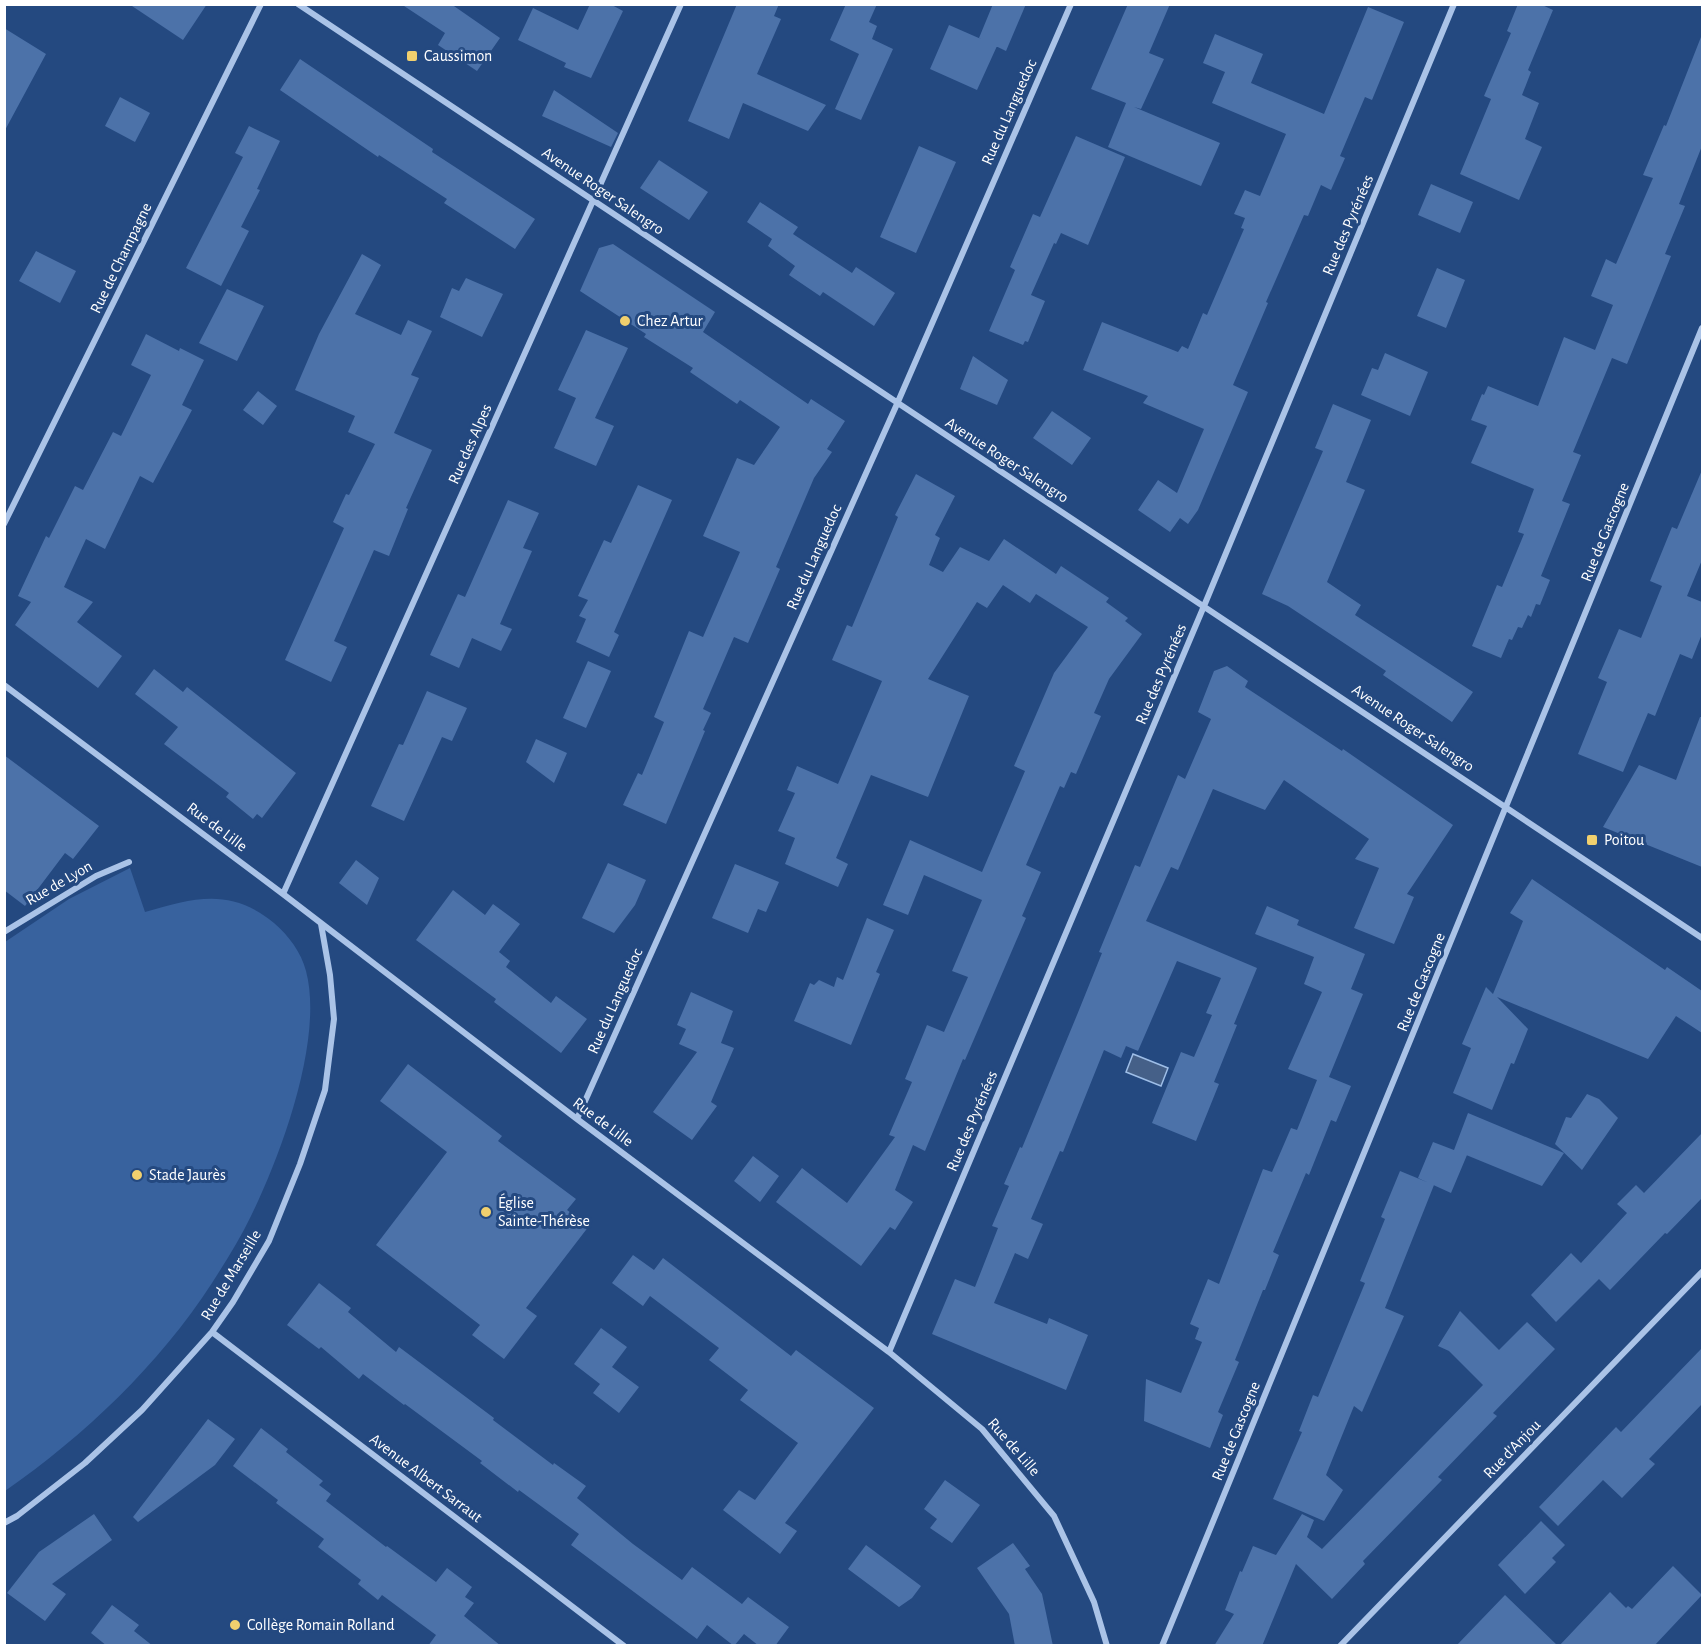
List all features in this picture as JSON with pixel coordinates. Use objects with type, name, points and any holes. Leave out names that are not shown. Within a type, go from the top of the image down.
[{"type":"street","name":"Rue de Champagne","points":[[4,524],[261,4]]},
{"type":"street","name":"Avenue Roger Salengro","points":[[297,4],[1702,938]]},
{"type":"street","name":"Rue des Alpes","points":[[283,894],[681,4]]},
{"type":"street","name":"Rue du Languedoc","points":[[577,1119],[897,404],[1071,4]]},
{"type":"street","name":"Rue des Pyrénées","points":[[889,1352],[1204,606],[1454,4]]},
{"type":"street","name":"Rue de Gascogne","points":[[1162,1646],[1702,328]]},
{"type":"street","name":"Rue de Lille","points":[[4,686],[889,1352],[982,1429],[1054,1516],[1094,1602],[1107,1646]]},
{"type":"street","name":"Rue de Lyon","points":[[4,932],[96,876],[129,862]]},
{"type":"street","name":"Rue de Marseille","points":[[4,1523],[17,1516],[93,1455],[142,1410],[212,1332],[233,1302],[269,1241],[300,1164],[326,1090],[334,1019],[330,975],[321,923]]},
{"type":"street","name":"Rue d'Anjou","points":[[1340,1646],[1702,1272]]},
{"type":"street","name":"Avenue Albert Sarraut","points":[[212,1332],[624,1646]]},
{"type":"shaded area","name":"Stade Jaurès","points":[[130,868],[145,912],[196,900],[227,900],[258,912],[285,933],[298,951],[306,971],[310,999],[309,1029],[304,1062],[286,1130],[263,1191],[238,1242],[212,1283],[168,1342],[118,1397],[63,1447],[5,1491],[5,942],[69,899]]},
{"type":"shaded area","points":[[1133,1054],[1168,1068],[1161,1086],[1126,1072]]},
{"type":"building","points":[[129,4],[207,4],[183,40]]},
{"type":"building","points":[[401,4],[451,4],[500,38],[477,71],[438,45],[445,33]]},
{"type":"building","points":[[590,4],[610,4],[623,11],[591,78],[564,67],[566,63],[518,40],[533,8],[578,30]]},
{"type":"building","points":[[737,4],[779,4],[774,16],[781,19],[757,74],[826,105],[808,131],[743,103],[729,139],[688,121]]},
{"type":"building","points":[[846,4],[877,4],[869,22],[877,26],[872,39],[893,49],[861,120],[835,109],[859,54],[830,40]]},
{"type":"building","points":[[993,4],[1026,4],[1006,51],[979,38]]},
{"type":"building","points":[[1128,4],[1170,4],[1149,53],[1164,59],[1141,109],[1134,107],[1220,143],[1201,186],[1108,147],[1126,103],[1091,89]]},
{"type":"building","points":[[1518,4],[1540,4],[1553,10],[1528,70],[1531,72],[1522,95],[1539,103],[1525,139],[1542,147],[1519,200],[1460,174],[1491,99],[1484,96],[1511,33],[1507,31]]},
{"type":"building","points":[[1368,7],[1404,22],[1372,100],[1365,97],[1340,156],[1345,158],[1331,190],[1321,185],[1308,216],[1304,215],[1266,302],[1268,303],[1233,385],[1248,392],[1198,510],[1188,524],[1180,518],[1170,532],[1138,510],[1158,480],[1177,493],[1204,429],[1143,403],[1148,396],[1083,370],[1102,322],[1178,352],[1182,346],[1188,349],[1203,313],[1207,315],[1244,229],[1241,228],[1245,218],[1234,214],[1245,190],[1260,196],[1286,134],[1212,103],[1225,72],[1203,63],[1215,34],[1263,54],[1251,83],[1324,114]]},
{"type":"building","points":[[949,25],[997,46],[977,90],[930,69]]},
{"type":"building","points":[[4,28],[46,54],[4,132]]},
{"type":"building","points":[[1701,37],[1702,146],[1679,204],[1685,206],[1665,254],[1671,256],[1627,364],[1612,358],[1573,452],[1581,455],[1562,501],[1570,504],[1541,576],[1550,580],[1540,605],[1536,604],[1531,617],[1528,615],[1522,628],[1518,627],[1512,640],[1509,639],[1501,658],[1472,646],[1497,585],[1502,587],[1524,534],[1518,532],[1534,489],[1471,463],[1487,426],[1471,420],[1488,386],[1538,406],[1564,337],[1595,350],[1613,305],[1591,296],[1606,259],[1616,264],[1653,178],[1643,175],[1664,125],[1666,126]]},
{"type":"building","points":[[300,59],[433,149],[432,152],[535,219],[515,249],[444,203],[447,199],[379,155],[378,157],[280,90]]},
{"type":"building","points":[[554,90],[618,133],[611,147],[542,116]]},
{"type":"building","points":[[120,97],[150,113],[135,142],[105,126]]},
{"type":"building","points":[[249,126],[280,141],[257,189],[260,190],[241,227],[249,231],[221,286],[186,268],[243,157],[235,153]]},
{"type":"building","points":[[1076,136],[1125,157],[1088,245],[1061,233],[1056,244],[1054,243],[1031,295],[1045,301],[1028,342],[1025,341],[1023,345],[989,331],[1015,270],[1010,267],[1033,214],[1040,217]]},
{"type":"building","points":[[919,146],[956,162],[916,253],[880,237]]},
{"type":"building","points":[[659,160],[708,192],[689,220],[640,188]]},
{"type":"building","points":[[1431,184],[1473,202],[1460,233],[1418,215]]},
{"type":"building","points":[[760,202],[798,227],[793,234],[852,273],[856,267],[895,293],[874,326],[823,292],[820,296],[789,275],[795,266],[768,246],[772,239],[747,222]]},
{"type":"building","points":[[613,244],[715,312],[703,332],[808,404],[811,399],[845,421],[827,449],[832,452],[814,478],[776,567],[780,569],[748,643],[734,637],[703,709],[711,713],[703,730],[705,731],[666,824],[623,805],[638,773],[642,775],[664,722],[654,717],[689,631],[703,637],[740,552],[703,536],[737,458],[754,465],[780,427],[740,400],[737,404],[690,372],[693,368],[644,337],[646,334],[580,291],[599,248]]},
{"type":"building","points":[[36,251],[76,271],[60,303],[19,281]]},
{"type":"building","points":[[362,254],[381,265],[355,314],[401,335],[408,320],[432,331],[411,375],[419,378],[394,433],[432,450],[406,508],[408,509],[389,556],[374,550],[334,641],[347,647],[331,682],[285,660],[344,528],[333,522],[346,494],[349,495],[375,444],[348,432],[355,416],[295,390],[319,334]]},
{"type":"building","points":[[1437,268],[1465,280],[1446,328],[1417,316]]},
{"type":"building","points":[[466,278],[503,294],[482,337],[440,317],[452,288],[459,291]]},
{"type":"building","points":[[227,289],[264,306],[237,361],[199,343]]},
{"type":"building","points":[[586,330],[628,348],[595,418],[614,426],[596,466],[554,448],[576,398],[558,390]]},
{"type":"building","points":[[146,334],[179,351],[180,348],[204,360],[182,405],[192,410],[153,483],[140,476],[105,549],[86,539],[64,587],[93,602],[77,622],[122,656],[98,688],[15,625],[31,602],[18,596],[46,536],[49,538],[75,486],[83,490],[113,432],[121,436],[151,375],[131,365]]},
{"type":"building","points":[[1385,353],[1428,372],[1410,416],[1361,395],[1372,368],[1378,370]]},
{"type":"building","points":[[973,356],[1008,380],[997,405],[960,389]]},
{"type":"building","points":[[258,391],[277,406],[263,425],[243,410]]},
{"type":"building","points":[[1333,404],[1371,420],[1346,482],[1365,490],[1327,582],[1361,605],[1355,615],[1473,692],[1452,722],[1383,675],[1386,671],[1288,606],[1262,594],[1323,451],[1315,448]]},
{"type":"building","points":[[1052,411],[1091,438],[1072,465],[1033,438]]},
{"type":"building","points":[[1702,470],[1702,560],[1687,596],[1702,602],[1702,634],[1692,659],[1680,654],[1655,716],[1648,713],[1623,772],[1578,754],[1607,682],[1598,678],[1619,629],[1641,638],[1662,586],[1650,581],[1672,527],[1677,529]]},
{"type":"building","points":[[916,474],[955,496],[935,535],[940,538],[929,565],[943,572],[960,547],[989,561],[1004,539],[1056,574],[1061,566],[1109,598],[1106,602],[1128,618],[1125,621],[1142,634],[1109,679],[1094,713],[1101,716],[1076,774],[1071,772],[1064,788],[1060,786],[1026,865],[1041,872],[1022,916],[1026,918],[925,1151],[913,1145],[895,1190],[913,1202],[895,1230],[890,1227],[861,1266],[776,1202],[802,1168],[847,1203],[895,1137],[889,1135],[912,1082],[905,1079],[927,1025],[944,1032],[968,977],[952,971],[982,900],[924,875],[908,915],[883,905],[910,840],[982,872],[1025,771],[1014,766],[1054,673],[1088,627],[1036,594],[1030,603],[1003,585],[987,608],[977,602],[928,679],[969,696],[928,797],[871,775],[836,858],[848,864],[838,887],[785,864],[795,838],[778,831],[795,793],[787,790],[797,766],[838,784],[882,681],[832,660],[847,625],[852,627],[898,517],[895,515]]},
{"type":"building","points":[[638,485],[672,500],[614,632],[619,635],[609,657],[576,642],[586,619],[579,616],[588,600],[578,596],[604,540],[611,543]]},
{"type":"building","points":[[508,500],[539,513],[523,548],[532,551],[500,624],[512,629],[501,651],[472,638],[459,668],[430,655],[458,594],[465,597]]},
{"type":"building","points":[[588,661],[611,671],[586,728],[563,718]]},
{"type":"building","points":[[1227,666],[1248,681],[1245,687],[1342,751],[1343,749],[1453,825],[1407,894],[1414,897],[1394,944],[1354,928],[1379,868],[1355,859],[1369,839],[1284,780],[1265,810],[1213,789],[1178,870],[1171,867],[1146,921],[1257,968],[1234,1024],[1237,1025],[1214,1082],[1219,1084],[1196,1141],[1152,1123],[1181,1052],[1194,1057],[1212,1015],[1206,1013],[1221,978],[1177,961],[1138,1051],[1126,1046],[1121,1058],[1104,1050],[1063,1152],[1060,1151],[1031,1219],[1043,1224],[1028,1259],[1015,1253],[994,1303],[1047,1324],[1049,1318],[1088,1335],[1066,1390],[932,1334],[955,1279],[975,1287],[998,1228],[992,1226],[1009,1186],[1004,1184],[1020,1147],[1022,1148],[1077,1015],[1102,953],[1099,952],[1135,865],[1140,867],[1178,775],[1185,779],[1211,719],[1198,712],[1214,671]]},
{"type":"building","points":[[154,669],[183,692],[187,687],[296,773],[262,818],[257,814],[253,819],[226,797],[229,793],[164,744],[178,727],[135,694]]},
{"type":"building","points":[[427,691],[467,708],[452,741],[442,737],[404,821],[371,806],[399,744],[403,745]]},
{"type":"building","points":[[1700,717],[1702,717],[1702,867],[1603,827],[1639,765],[1676,780]]},
{"type":"building","points":[[536,739],[567,753],[554,783],[526,762]]},
{"type":"building","points":[[4,755],[99,826],[73,859],[65,853],[25,906],[4,890]]},
{"type":"building","points":[[356,860],[379,878],[367,905],[339,883]]},
{"type":"building","points":[[608,863],[646,880],[635,905],[614,933],[582,918]]},
{"type":"building","points":[[735,864],[779,882],[766,912],[758,909],[748,933],[712,918]]},
{"type":"building","points":[[1532,879],[1665,970],[1667,967],[1702,991],[1702,1033],[1676,1016],[1648,1059],[1497,997],[1528,1029],[1492,1110],[1453,1093],[1471,1048],[1462,1044],[1486,987],[1493,994],[1523,921],[1510,913]]},
{"type":"building","points":[[453,890],[485,915],[493,904],[520,924],[499,952],[510,961],[506,967],[551,1003],[556,996],[587,1019],[561,1053],[494,1002],[496,999],[416,940]]},
{"type":"building","points":[[1267,906],[1299,920],[1297,925],[1365,954],[1351,989],[1363,994],[1329,1077],[1351,1086],[1336,1122],[1331,1120],[1309,1175],[1306,1173],[1273,1252],[1279,1255],[1235,1360],[1239,1362],[1218,1412],[1223,1415],[1210,1448],[1144,1421],[1146,1379],[1181,1393],[1202,1342],[1195,1339],[1199,1328],[1190,1324],[1208,1279],[1219,1284],[1263,1169],[1272,1172],[1291,1128],[1297,1130],[1317,1080],[1288,1069],[1322,992],[1304,984],[1314,957],[1255,934]]},
{"type":"building","points":[[867,918],[894,930],[876,972],[880,974],[851,1045],[794,1021],[810,983],[814,985],[819,980],[834,987],[837,977],[843,980]]},
{"type":"building","points":[[691,992],[733,1011],[721,1043],[734,1048],[711,1102],[717,1106],[692,1140],[653,1112],[697,1052],[679,1044],[686,1029],[677,1025]]},
{"type":"building","name":"Église Sainte-Thérèse","points":[[408,1064],[502,1136],[498,1141],[576,1199],[567,1210],[589,1226],[526,1308],[537,1316],[504,1359],[472,1335],[480,1325],[376,1245],[447,1152],[380,1101]]},
{"type":"building","points":[[1587,1094],[1599,1099],[1618,1118],[1582,1170],[1555,1144],[1566,1117],[1571,1118]]},
{"type":"building","points":[[1468,1113],[1564,1153],[1542,1186],[1454,1150]]},
{"type":"building","points":[[1702,1133],[1702,1198],[1610,1290],[1599,1279],[1556,1322],[1531,1295],[1571,1253],[1581,1263],[1627,1213],[1617,1204],[1636,1185],[1644,1193]]},
{"type":"building","points":[[1433,1142],[1467,1155],[1451,1193],[1418,1178]]},
{"type":"building","points":[[753,1156],[779,1176],[760,1202],[734,1181]]},
{"type":"building","points":[[1400,1171],[1434,1185],[1385,1308],[1404,1316],[1362,1412],[1354,1406],[1326,1475],[1343,1490],[1324,1521],[1273,1499],[1302,1432],[1299,1431],[1313,1395],[1318,1397],[1365,1283],[1360,1281],[1385,1219],[1381,1217]]},
{"type":"building","points":[[633,1255],[654,1270],[663,1258],[791,1356],[796,1350],[874,1408],[785,1523],[797,1531],[780,1554],[723,1510],[739,1490],[755,1500],[798,1443],[740,1400],[748,1390],[709,1360],[719,1348],[650,1296],[643,1306],[612,1283]]},
{"type":"building","points":[[319,1283],[351,1308],[348,1312],[396,1352],[399,1347],[553,1465],[554,1463],[586,1486],[577,1498],[682,1580],[692,1567],[742,1604],[748,1597],[789,1627],[775,1646],[759,1646],[744,1634],[734,1646],[707,1625],[697,1639],[571,1545],[579,1534],[519,1490],[518,1492],[480,1463],[482,1461],[405,1404],[363,1374],[359,1379],[321,1347],[319,1349],[287,1325]]},
{"type":"building","points":[[1460,1311],[1499,1350],[1527,1322],[1555,1349],[1493,1413],[1497,1416],[1438,1477],[1442,1480],[1363,1561],[1365,1564],[1332,1599],[1296,1564],[1262,1646],[1214,1646],[1234,1614],[1225,1610],[1240,1571],[1242,1572],[1253,1546],[1276,1555],[1302,1514],[1314,1520],[1307,1537],[1322,1549],[1483,1385],[1449,1351],[1438,1346]]},
{"type":"building","points":[[601,1328],[627,1347],[612,1367],[639,1387],[619,1413],[593,1393],[600,1384],[574,1364]]},
{"type":"building","points":[[1702,1348],[1702,1404],[1649,1459],[1655,1464],[1622,1498],[1603,1480],[1558,1526],[1539,1507],[1616,1427],[1621,1432]]},
{"type":"building","points":[[208,1419],[235,1439],[215,1465],[138,1522],[133,1517]]},
{"type":"building","points":[[261,1428],[288,1449],[286,1452],[323,1481],[319,1485],[331,1494],[326,1501],[386,1547],[436,1582],[447,1568],[472,1587],[465,1597],[474,1603],[464,1616],[501,1646],[428,1646],[436,1635],[382,1595],[378,1600],[358,1584],[361,1580],[318,1547],[324,1539],[276,1503],[278,1500],[233,1466]]},
{"type":"building","points":[[945,1480],[980,1505],[952,1543],[930,1528],[937,1519],[924,1509]]},
{"type":"building","points":[[94,1514],[112,1540],[52,1584],[66,1594],[45,1621],[7,1593],[39,1552]]},
{"type":"building","points":[[1541,1521],[1565,1545],[1552,1558],[1556,1562],[1525,1594],[1498,1565]]},
{"type":"building","points":[[1013,1543],[1030,1566],[1025,1569],[1042,1594],[1053,1646],[1015,1646],[1009,1614],[977,1568]]},
{"type":"building","points":[[866,1545],[921,1586],[912,1598],[899,1607],[848,1569]]},
{"type":"building","points":[[1673,1566],[1702,1595],[1654,1646],[1559,1646],[1610,1592],[1626,1608],[1628,1606],[1632,1609]]},
{"type":"building","points":[[1505,1595],[1558,1646],[1456,1646]]},
{"type":"building","points":[[112,1605],[139,1625],[134,1631],[153,1646],[107,1646],[91,1633]]},
{"type":"place","name":"Caussimon","points":[[412,56]]},
{"type":"place","name":"Chez Artur","points":[[625,321]]},
{"type":"place","name":"Poitou","points":[[1592,840]]},
{"type":"place","name":"Stade Jaurès","points":[[137,1175]]},
{"type":"place","name":"Église Sainte-Thérèse","points":[[486,1212]]},
{"type":"place","name":"Collège Romain Rolland","points":[[235,1625]]}]
